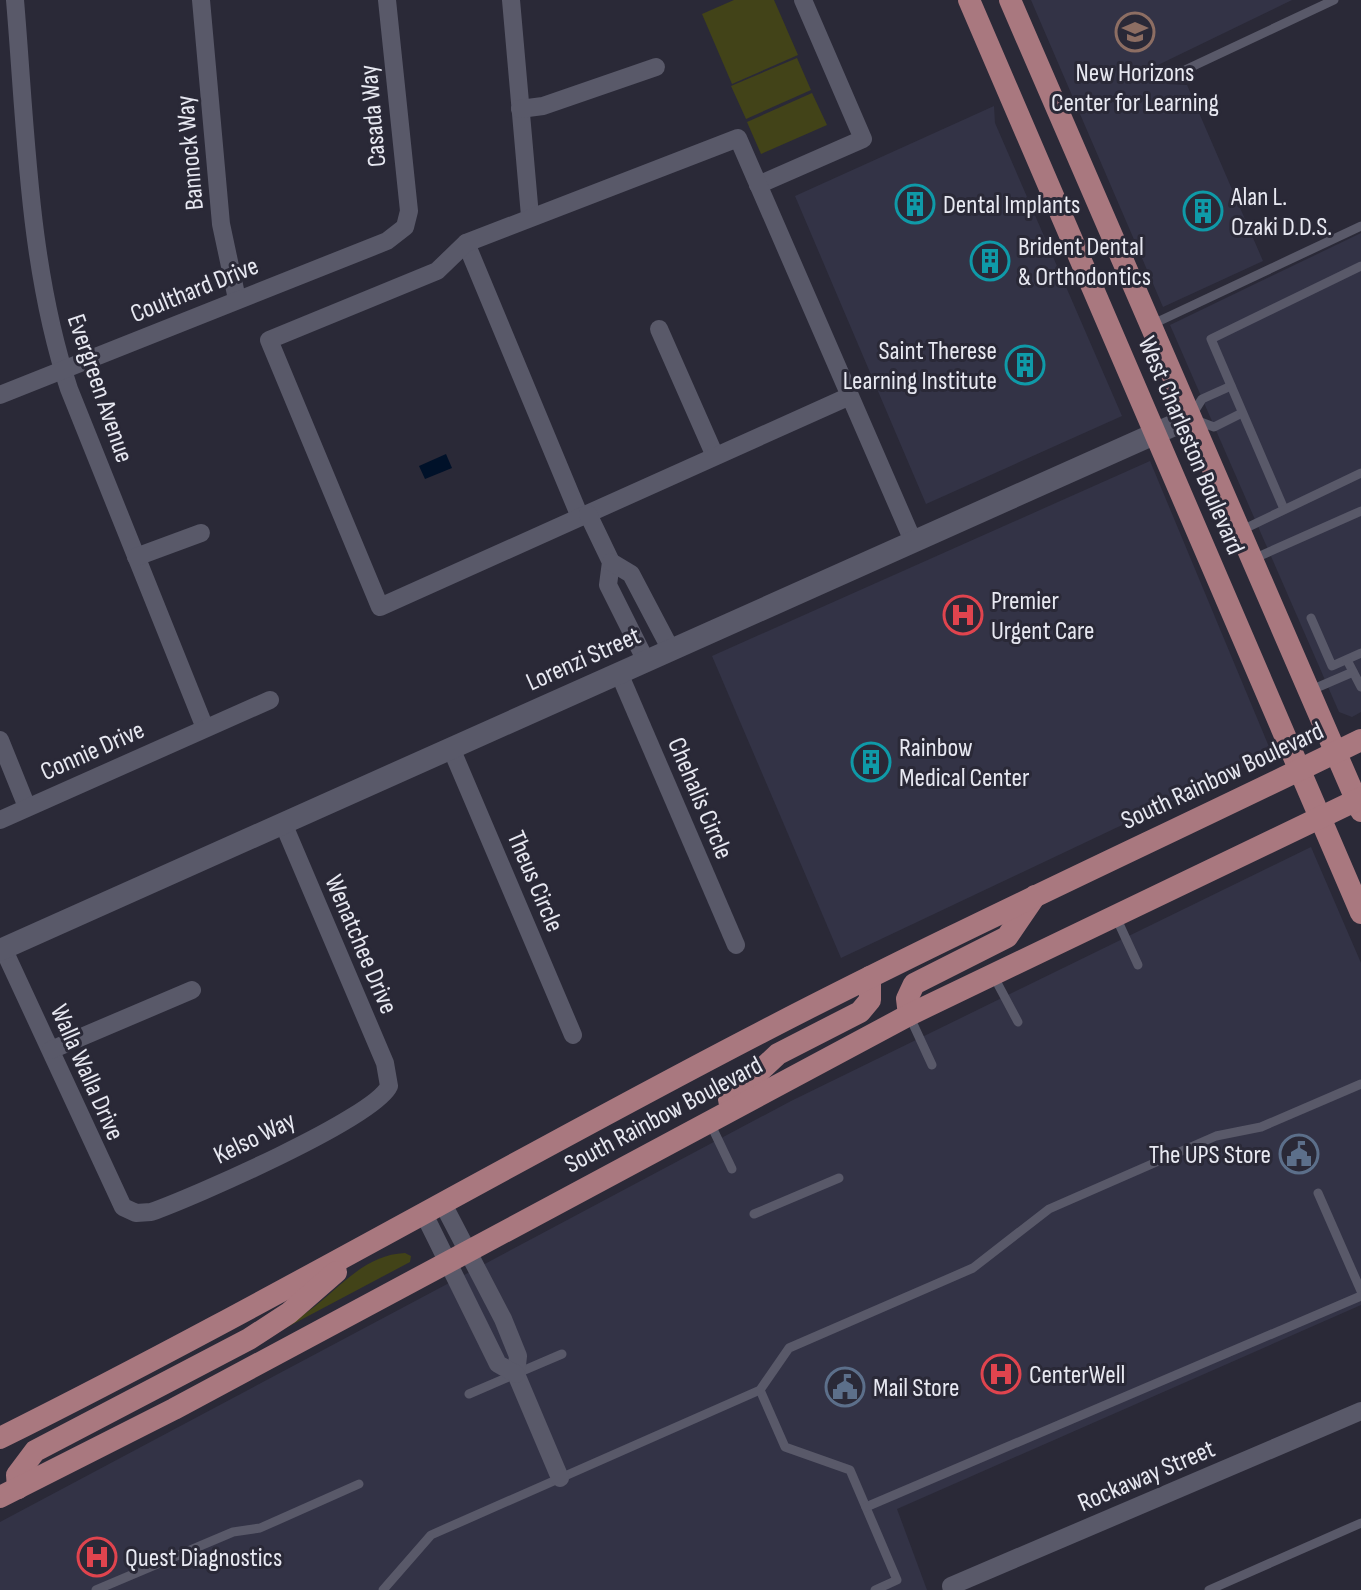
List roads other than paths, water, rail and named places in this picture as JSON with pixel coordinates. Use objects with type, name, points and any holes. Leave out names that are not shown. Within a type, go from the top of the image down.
[{"type":"main road","name":"West Charleston Boulevard","points":[[969,0],[1361,913]]},
{"type":"main road","name":"West Charleston Boulevard","points":[[1010,0],[1359,804]]},
{"type":"main road","name":"South Rainbow Boulevard","points":[[0,1438],[434,1209],[635,1098],[870,977],[1361,740]]},
{"type":"main road","name":"South Rainbow Boulevard","points":[[9,1492],[909,1015],[1321,818],[1359,804]]},
{"type":"main road","points":[[909,1015],[907,999],[914,984],[1007,937],[1036,895]]},
{"type":"main road","points":[[708,1120],[778,1054],[860,1012],[870,1000],[870,977]]},
{"type":"main road","points":[[9,1492],[35,1451],[249,1339],[289,1313],[370,1243]]},
{"type":"street","name":"Evergreen Avenue","points":[[15,0],[36,234],[46,308],[63,370],[205,728]]},
{"type":"street","name":"Bannock Way","points":[[201,0],[221,224],[237,299]]},
{"type":"street","name":"Casada Way","points":[[387,0],[409,211],[405,227]]},
{"type":"street","points":[[511,0],[530,216]]},
{"type":"street","points":[[758,185],[863,139],[803,0]]},
{"type":"street","points":[[520,109],[543,106],[656,67]]},
{"type":"street","points":[[850,396],[380,607],[269,340],[437,271],[466,243],[738,138],[913,541]]},
{"type":"street","name":"Coulthard Drive","points":[[0,395],[387,241],[405,227]]},
{"type":"street","points":[[466,243],[584,515],[611,562],[631,574],[671,650]]},
{"type":"street","points":[[659,329],[715,456]]},
{"type":"street","name":"Lorenzi Street","points":[[2,949],[1190,418]]},
{"type":"street","points":[[136,557],[201,533]]},
{"type":"street","points":[[611,562],[608,585],[646,661]]},
{"type":"street","name":"Chehalis Circle","points":[[619,673],[736,945]]},
{"type":"street","name":"Connie Drive","points":[[0,820],[270,700]]},
{"type":"street","points":[[0,740],[27,807]]},
{"type":"street","name":"Theus Circle","points":[[451,748],[573,1035]]},
{"type":"street","name":"Wenatchee Drive","points":[[283,823],[385,1063],[389,1086]]},
{"type":"street","name":"Walla Walla Drive","points":[[2,949],[51,1050],[118,1202],[132,1212]]},
{"type":"street","points":[[51,1050],[192,990]]},
{"type":"street","name":"Kelso Way","points":[[132,1212],[151,1212],[257,1168],[363,1110],[383,1097],[389,1086]]},
{"type":"street","points":[[434,1209],[459,1256],[498,1364],[516,1374],[560,1478]]},
{"type":"street","name":"Rockaway Street","points":[[952,1588],[1361,1411]]},
{"type":"lane","points":[[1170,77],[1334,0]]},
{"type":"lane","points":[[1150,325],[1361,226]]},
{"type":"lane","points":[[1284,509],[1211,339],[1361,266]]},
{"type":"lane","points":[[1231,386],[1202,399],[1190,418],[1214,427],[1242,413]]},
{"type":"lane","points":[[1239,531],[1361,473]]},
{"type":"lane","points":[[1253,559],[1361,511]]},
{"type":"lane","points":[[1311,618],[1332,666],[1361,653]]},
{"type":"lane","points":[[1347,660],[1361,687]]},
{"type":"lane","points":[[1309,691],[1353,672]]},
{"type":"lane","points":[[1115,915],[1138,965]]},
{"type":"lane","points":[[993,975],[1018,1022]]},
{"type":"lane","points":[[909,1015],[932,1065]]},
{"type":"lane","points":[[383,1590],[431,1535],[760,1390],[789,1348],[973,1268],[1049,1209],[1216,1136],[1261,1127],[1361,1084]]},
{"type":"lane","points":[[708,1120],[732,1169]]},
{"type":"lane","points":[[754,1214],[839,1178]]},
{"type":"lane","points":[[866,1507],[1361,1293],[1318,1193]]},
{"type":"lane","points":[[469,1394],[562,1354]]},
{"type":"lane","points":[[760,1390],[785,1447],[850,1470],[897,1580],[875,1590]]},
{"type":"lane","points":[[96,1590],[233,1532],[260,1528],[359,1484]]},
{"type":"lane","points":[[1209,1590],[1361,1523]]},
{"type":"place","name":"New Horizons Center for Learning","points":[[1135,32]]},
{"type":"place","name":"Dental Implants","points":[[915,204]]},
{"type":"place","name":"Alan L. Ozaki D.D.S.","points":[[1203,211]]},
{"type":"place","name":"Brident Dental & Orthodontics","points":[[990,261]]},
{"type":"place","name":"Saint Therese Learning Institute","points":[[1025,365]]},
{"type":"place","name":"Premier Urgent Care","points":[[963,615]]},
{"type":"place","name":"Rainbow Medical Center","points":[[871,762]]},
{"type":"place","name":"The UPS Store","points":[[1299,1154]]},
{"type":"place","name":"CenterWell","points":[[1001,1374]]},
{"type":"place","name":"Mail Store","points":[[845,1387]]},
{"type":"place","name":"Quest Diagnostics","points":[[97,1557]]}]
